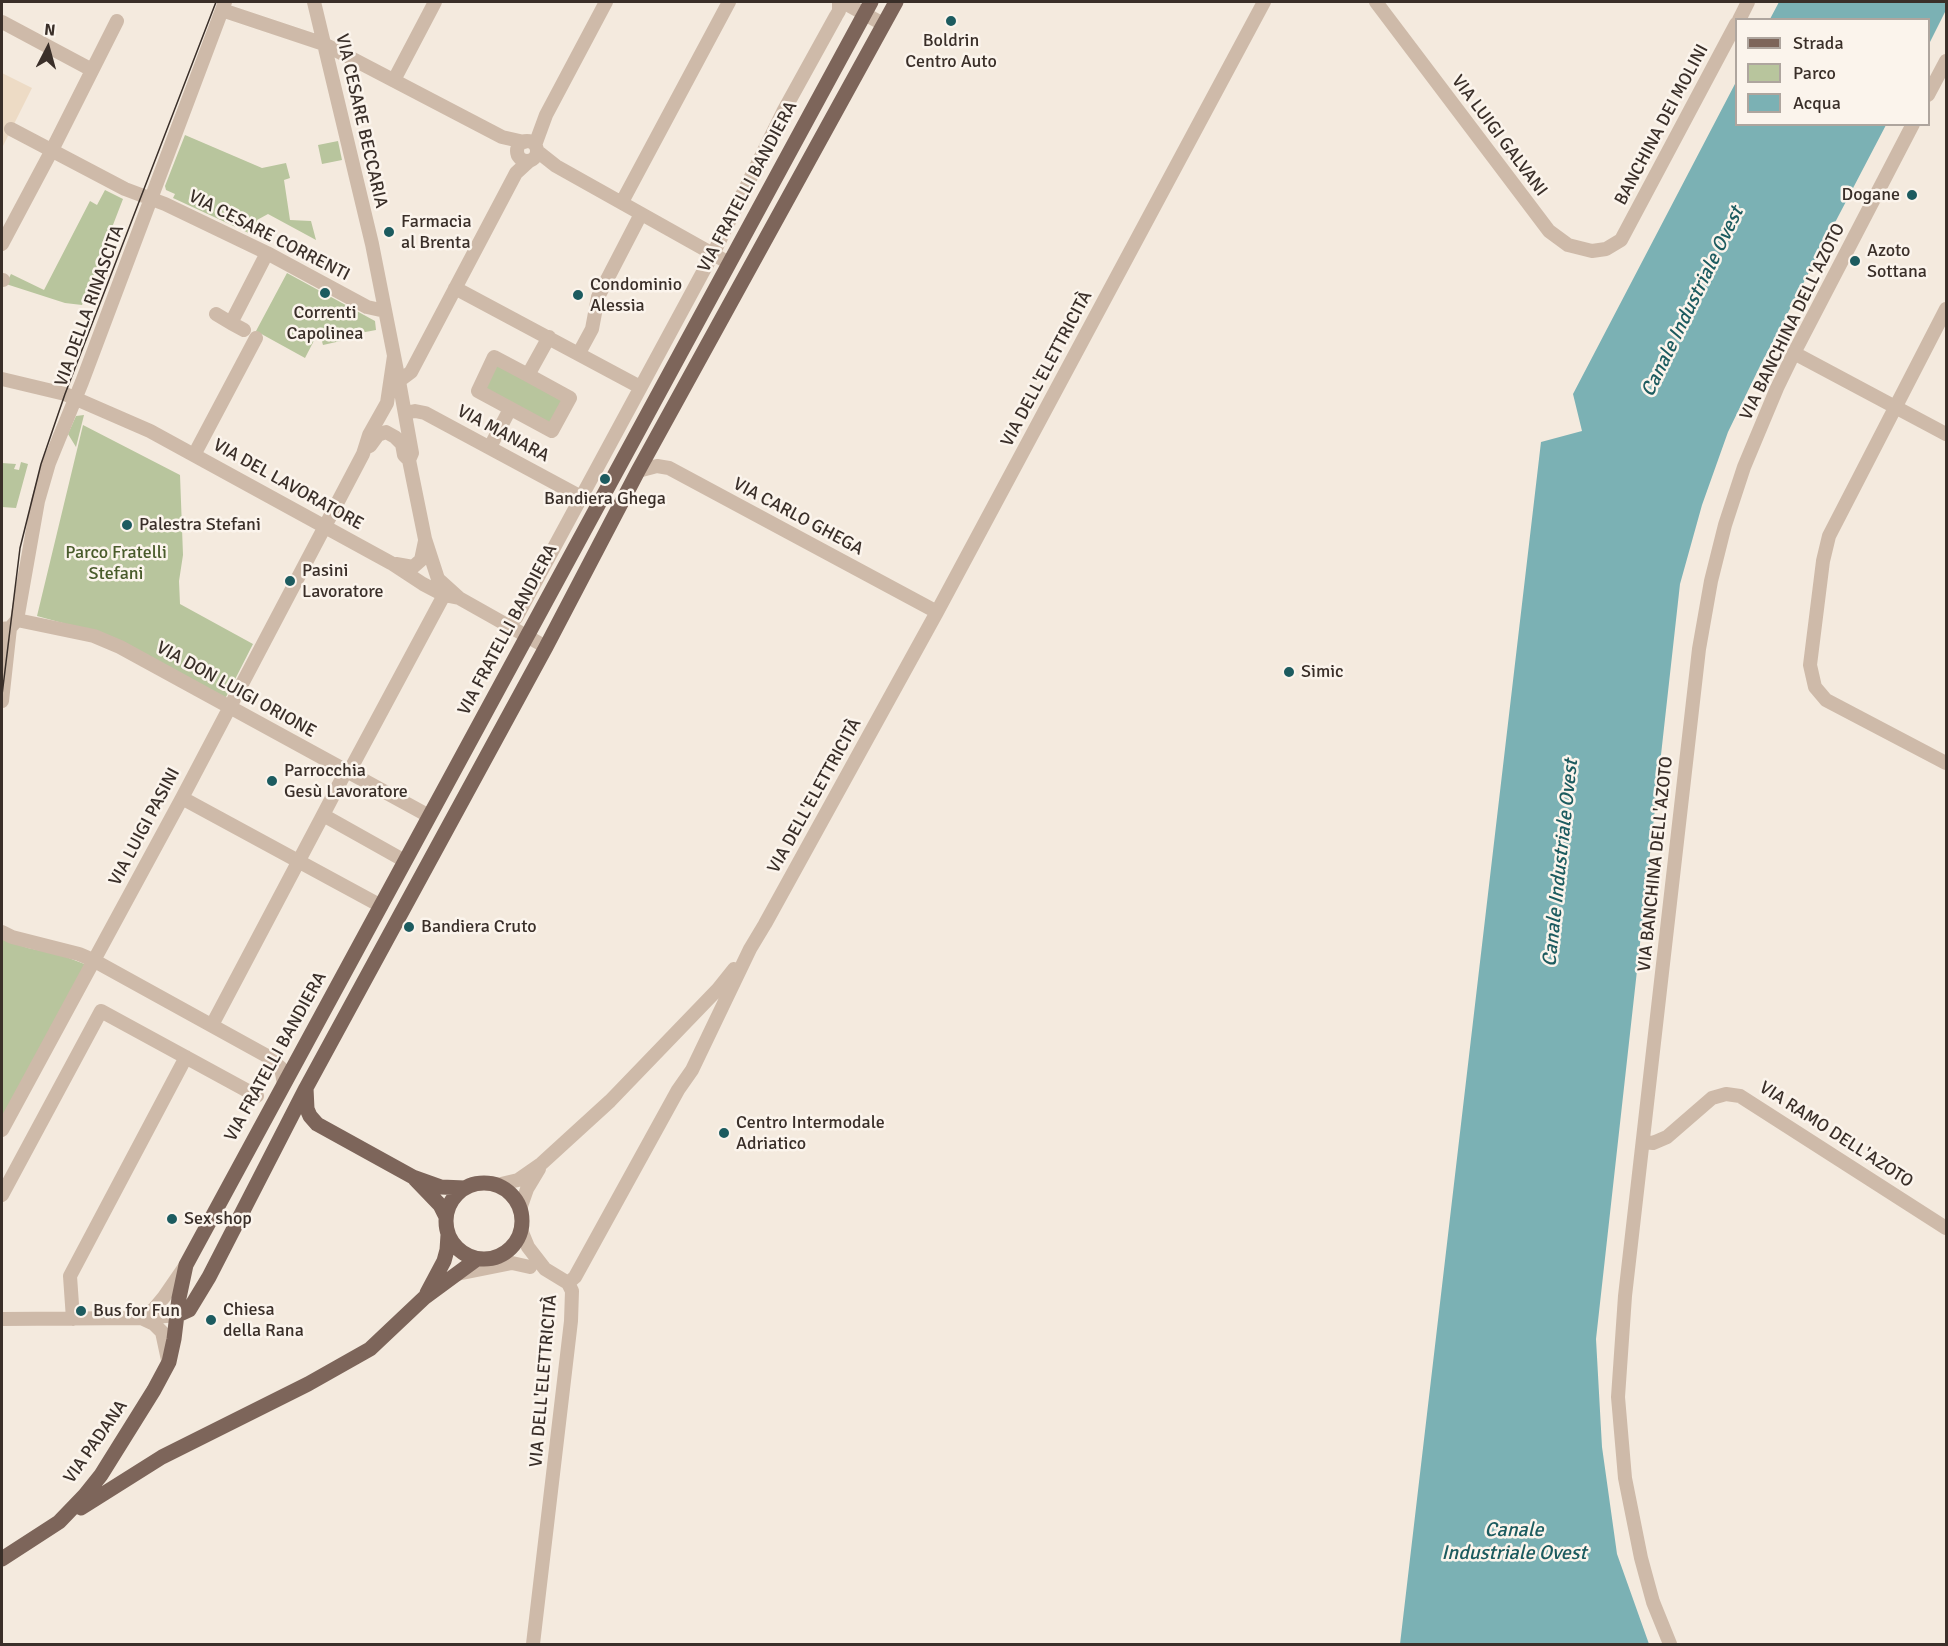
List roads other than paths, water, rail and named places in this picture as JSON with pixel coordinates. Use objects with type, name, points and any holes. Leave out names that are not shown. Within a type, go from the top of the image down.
[{"type":"main road","points":[[178,1315],[189,1310],[209,1277],[306,1088],[639,471],[896,2]]},
{"type":"main road","name":"VIA FRATELLI BANDIERA","points":[[178,1315],[182,1276],[186,1265],[729,263],[862,7]]},
{"type":"main road","points":[[306,1088],[310,1116],[317,1124]]},
{"type":"main road","points":[[289,1121],[298,1120],[317,1124],[413,1177],[441,1186],[465,1188]]},
{"type":"main road","points":[[413,1177],[440,1205],[446,1217],[448,1235],[444,1261],[424,1298]]},
{"type":"main road","points":[[446,1217],[455,1195],[475,1184],[497,1185],[515,1199],[520,1209],[521,1230],[509,1250],[499,1256],[477,1259],[465,1254],[455,1246],[448,1235]]},
{"type":"main road","points":[[59,1522],[162,1457],[308,1384],[370,1349],[424,1298],[477,1259]]},
{"type":"main road","points":[[186,1265],[193,1278],[209,1277]]},
{"type":"main road","name":"VIA PADANA","points":[[2,1559],[59,1522],[101,1475],[135,1423],[169,1362],[178,1315]]},
{"type":"street","name":"VIA CESARE BECCARIA","points":[[314,2],[372,244],[405,413],[412,453],[409,460],[425,539],[438,579],[459,598]]},
{"type":"street","points":[[394,80],[435,2]]},
{"type":"street","points":[[399,381],[411,372],[606,2]]},
{"type":"street","points":[[622,202],[729,2]]},
{"type":"street","points":[[841,2],[862,7],[883,24]]},
{"type":"street","name":"VIA FRATELLI BANDIERA","points":[[516,618],[713,253],[783,112],[836,16],[841,2]]},
{"type":"street","name":"VIA DELL'ELETTRICITÀ","points":[[533,1644],[571,1321],[573,1295],[568,1283],[575,1277],[678,1090],[692,1070],[750,949],[937,612],[1264,2]]},
{"type":"street","name":"VIA LUIGI GALVANI","points":[[1376,2],[1549,231],[1568,245],[1588,251],[1606,249],[1618,243]]},
{"type":"street","points":[[1740,18],[1748,2]]},
{"type":"street","points":[[223,6],[324,44],[502,136],[729,263]]},
{"type":"street","name":"VIA DELLA RINASCITA","points":[[2,701],[8,626],[49,463],[75,398],[143,196],[223,6]]},
{"type":"street","points":[[4,235],[52,150],[117,21]]},
{"type":"street","points":[[2,22],[92,70]]},
{"type":"street","name":"BANCHINA DEI MOLINI","points":[[1618,243],[1735,28]]},
{"type":"street","points":[[1930,93],[1947,61]]},
{"type":"street","name":"VIA BANCHINA DELL'AZOTO","points":[[1670,1644],[1653,1602],[1641,1558],[1625,1478],[1618,1397],[1625,1296],[1699,650],[1711,581],[1725,525],[1744,467],[1794,353],[1912,126]]},
{"type":"street","points":[[11,129],[52,150]]},
{"type":"street","name":"VIA CESARE CORRENTI","points":[[52,150],[97,175],[267,253],[367,307],[385,311]]},
{"type":"street","points":[[579,353],[592,329],[598,297],[641,214]]},
{"type":"street","points":[[216,314],[237,326],[267,253]]},
{"type":"street","points":[[455,288],[640,387]]},
{"type":"street","points":[[1947,309],[1829,536],[1823,561],[1810,671],[1815,687],[1831,703],[1947,763]]},
{"type":"street","points":[[528,375],[549,337]]},
{"type":"street","points":[[194,455],[256,338]]},
{"type":"street","points":[[1794,353],[1947,434]]},
{"type":"street","name":"VIA CESARE BECCARIA","points":[[322,533],[387,403],[394,356]]},
{"type":"street","points":[[494,357],[528,375],[570,398],[552,432],[477,391],[494,357]]},
{"type":"street","name":"VIA DEL LAVORATORE","points":[[2,379],[46,388],[75,398],[150,431],[194,455],[322,533],[343,536],[423,584],[444,595],[459,598],[546,647]]},
{"type":"street","points":[[490,447],[510,409]]},
{"type":"street","name":"VIA MANARA","points":[[405,413],[425,412],[581,497]]},
{"type":"street","points":[[363,454],[378,435],[387,432],[402,444],[404,455],[409,460]]},
{"type":"street","name":"VIA CARLO GHEGA","points":[[639,471],[657,466],[669,468],[937,612]]},
{"type":"street","points":[[337,504],[336,518],[343,536]]},
{"type":"street","name":"VIA LUIGI PASINI","points":[[2,1130],[182,798],[322,533]]},
{"type":"street","points":[[391,563],[413,567],[421,560],[425,539]]},
{"type":"street","points":[[212,1025],[298,860],[444,595]]},
{"type":"street","name":"VIA DON LUIGI ORIONE","points":[[8,626],[94,636],[120,647],[429,816]]},
{"type":"street","points":[[182,798],[381,906]]},
{"type":"street","points":[[323,815],[405,861]]},
{"type":"street","points":[[2,932],[19,939],[80,954],[93,960],[276,1063],[281,1068],[284,1084]]},
{"type":"street","points":[[497,1185],[518,1180],[542,1164],[635,1075],[718,989],[750,949]]},
{"type":"street","points":[[2,1195],[101,1011],[257,1096]]},
{"type":"street","points":[[73,1319],[70,1276],[186,1057]]},
{"type":"street","name":"VIA RAMO DELL'AZOTO","points":[[1644,1142],[1653,1143],[1664,1139],[1712,1098],[1726,1094],[1740,1096],[1947,1228]]},
{"type":"street","points":[[520,1209],[527,1189],[542,1164]]},
{"type":"street","points":[[521,1230],[528,1247],[545,1269],[568,1283]]},
{"type":"street","points":[[499,1256],[514,1258],[530,1267]]},
{"type":"street","points":[[455,1274],[512,1263],[545,1269]]},
{"type":"street","name":"VIA FRATELLI BANDIERA","points":[[141,1318],[154,1309],[186,1265]]},
{"type":"street","points":[[2,1319],[141,1318],[178,1315]]},
{"type":"street","points":[[141,1318],[154,1324],[162,1332],[169,1362]]},
{"type":"water","points":[[1779,2],[1946,2],[1946,10],[1930,42],[1930,18],[1771,18]]},
{"type":"water","name":"Canale Industriale Ovest","points":[[1735,84],[1735,126],[1885,126],[1728,432],[1702,505],[1680,584],[1596,1339],[1602,1447],[1617,1554],[1649,1644],[1400,1644],[1541,442],[1582,431],[1573,394]]},
{"type":"tram line","points":[[2,695],[20,548],[41,464],[65,394],[216,2]]},
{"type":"place","name":"Boldrin Centro Auto","points":[[951,21]]},
{"type":"place","name":"Dogane","points":[[1912,195]]},
{"type":"place","name":"Farmacia al Brenta","points":[[389,232]]},
{"type":"place","name":"Azoto Sottana","points":[[1855,261]]},
{"type":"place","name":"Correnti Capolinea","points":[[325,293]]},
{"type":"place","name":"Condominio Alessia","points":[[578,295]]},
{"type":"place","name":"Bandiera Ghega","points":[[605,479]]},
{"type":"place","name":"Palestra Stefani","points":[[127,525]]},
{"type":"place","name":"Pasini Lavoratore","points":[[290,581]]},
{"type":"place","name":"Simic","points":[[1289,672]]},
{"type":"place","name":"Parrocchia Gesù Lavoratore","points":[[272,781]]},
{"type":"place","name":"Bandiera Cruto","points":[[409,927]]},
{"type":"place","name":"Centro Intermodale Adriatico","points":[[724,1133]]},
{"type":"place","name":"Sex shop","points":[[172,1219]]},
{"type":"place","name":"Bus for Fun","points":[[81,1311]]},
{"type":"place","name":"Chiesa della Rana","points":[[211,1320]]},
{"type":"park label","name":"Parco Fratelli Stefani","points":[[116,563]]}]
